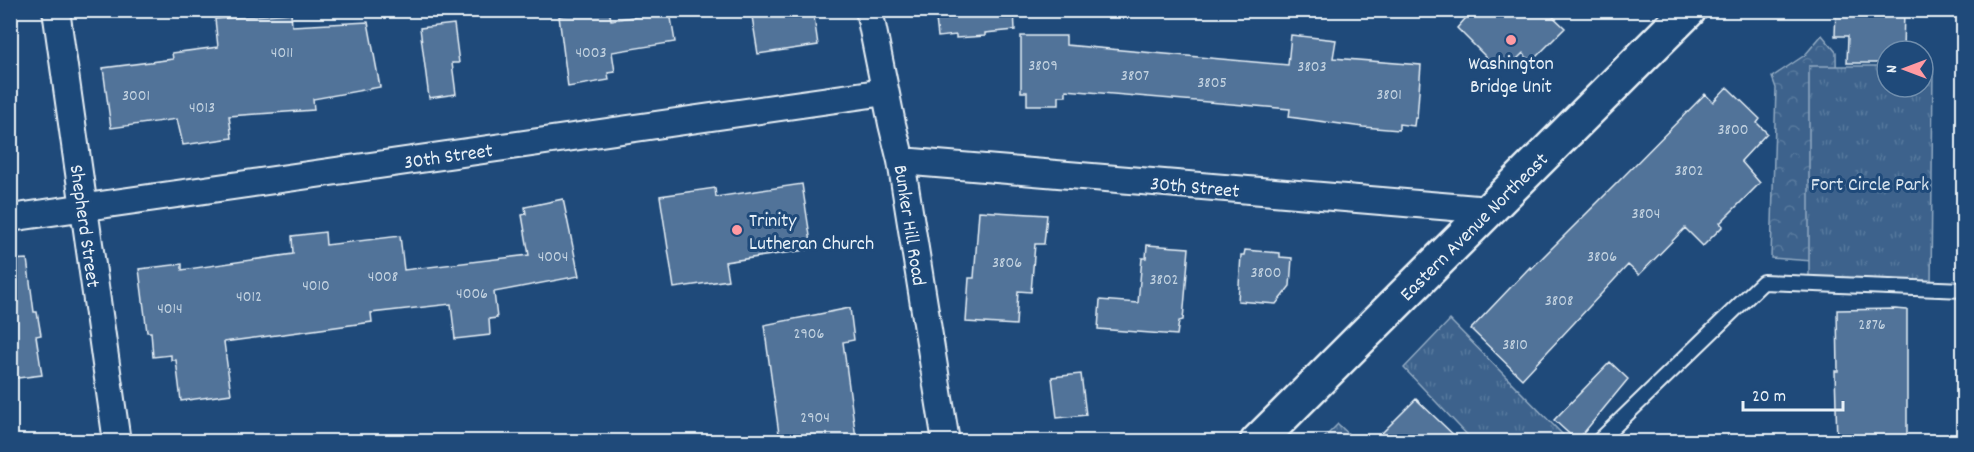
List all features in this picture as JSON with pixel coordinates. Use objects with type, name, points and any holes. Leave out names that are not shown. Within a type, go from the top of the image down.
[{"type":"main road","name":"Eastern Avenue Northeast","points":[[1257,441],[1689,10]]},
{"type":"street","name":"Shepherd Street","points":[[56,10],[117,441]]},
{"type":"street","name":"Bunker Hill Road","points":[[869,10],[901,161],[946,441]]},
{"type":"street","name":"30th Street","points":[[10,218],[885,92]]},
{"type":"street","name":"30th Street","points":[[901,161],[1489,210]]},
{"type":"lane","points":[[1598,441],[1763,282],[1964,290]]},
{"type":"green space","name":"Fort Circle Park","points":[[1822,35],[1836,52],[1837,125],[1896,99],[1926,99],[1927,259],[1841,263],[1771,258],[1776,88],[1772,77],[1805,55]]},
{"type":"green space","name":"Fort Circle Park","points":[[1809,66],[1875,66],[1875,99],[1933,99],[1931,289],[1809,279]]},
{"type":"green space","points":[[1450,320],[1569,441],[1473,441],[1404,368]]},
{"type":"green space","points":[[1338,424],[1356,441],[1321,441]]},
{"type":"building","points":[[592,10],[609,10],[611,20],[670,12],[675,42],[612,52],[615,72],[608,73],[609,80],[568,87],[559,16]]},
{"type":"building","points":[[751,10],[813,10],[818,45],[758,54]]},
{"type":"building","points":[[935,10],[1014,10],[1015,30],[985,33],[985,36],[938,37]]},
{"type":"building","name":"Washington Bridge Unit","points":[[1473,10],[1546,10],[1565,28],[1531,62],[1523,53],[1508,68],[1497,68],[1457,28]]},
{"type":"building","points":[[1836,10],[1904,10],[1903,39],[1875,39],[1875,63],[1847,63],[1848,36],[1835,36]]},
{"type":"building","points":[[291,13],[292,26],[368,22],[380,87],[313,99],[314,110],[229,116],[232,138],[183,145],[177,119],[111,128],[103,68],[173,59],[172,53],[218,47],[215,19]]},
{"type":"building","points":[[454,24],[459,63],[452,63],[456,94],[429,98],[420,28]]},
{"type":"building","points":[[1291,35],[1336,40],[1333,58],[1421,65],[1417,118],[1415,118],[1414,126],[1399,124],[1399,130],[1363,127],[1289,117],[1290,109],[1066,90],[1066,96],[1059,96],[1059,105],[1027,105],[1027,92],[1021,92],[1021,36],[1066,36],[1066,45],[1288,65]]},
{"type":"building","points":[[1727,87],[1760,119],[1757,123],[1767,133],[1741,161],[1760,183],[1720,223],[1723,226],[1703,246],[1685,228],[1639,275],[1628,265],[1522,379],[1471,329],[1530,267],[1531,269],[1705,94],[1713,102]]},
{"type":"building","name":"Trinity Lutheran Church","points":[[802,184],[812,249],[725,262],[728,280],[674,288],[660,196],[715,188],[716,197]]},
{"type":"building","points":[[563,199],[579,276],[494,292],[497,318],[489,319],[490,335],[455,339],[451,304],[371,313],[372,322],[224,342],[231,394],[181,401],[176,360],[171,360],[171,355],[153,357],[151,332],[147,332],[139,269],[182,264],[182,270],[293,254],[292,236],[325,232],[326,245],[400,236],[404,270],[529,255],[522,215],[526,214],[525,207]]},
{"type":"building","points":[[979,211],[1047,215],[1044,244],[1035,244],[1031,292],[1018,291],[1016,325],[966,322],[969,278],[974,278]]},
{"type":"building","points":[[1147,245],[1189,248],[1183,320],[1179,321],[1177,335],[1098,329],[1100,300],[1138,303],[1142,258],[1146,258]]},
{"type":"building","points":[[1245,250],[1280,253],[1280,257],[1292,258],[1290,286],[1276,304],[1238,301],[1241,255],[1244,255]]},
{"type":"building","points":[[27,259],[34,312],[37,312],[41,335],[36,336],[42,375],[10,379],[10,260]]},
{"type":"building","points":[[850,308],[854,340],[843,342],[856,438],[780,441],[764,325]]},
{"type":"building","points":[[1837,310],[1907,310],[1907,441],[1837,441],[1835,371],[1838,371]]},
{"type":"building","points":[[1610,362],[1628,379],[1577,441],[1554,420]]},
{"type":"building","points":[[1081,374],[1086,415],[1057,418],[1052,377]]},
{"type":"building","points":[[1416,399],[1460,441],[1374,441]]},
{"type":"place","name":"Washington Bridge Unit","points":[[1511,40]]},
{"type":"place","name":"Trinity Lutheran Church","points":[[737,230]]}]
